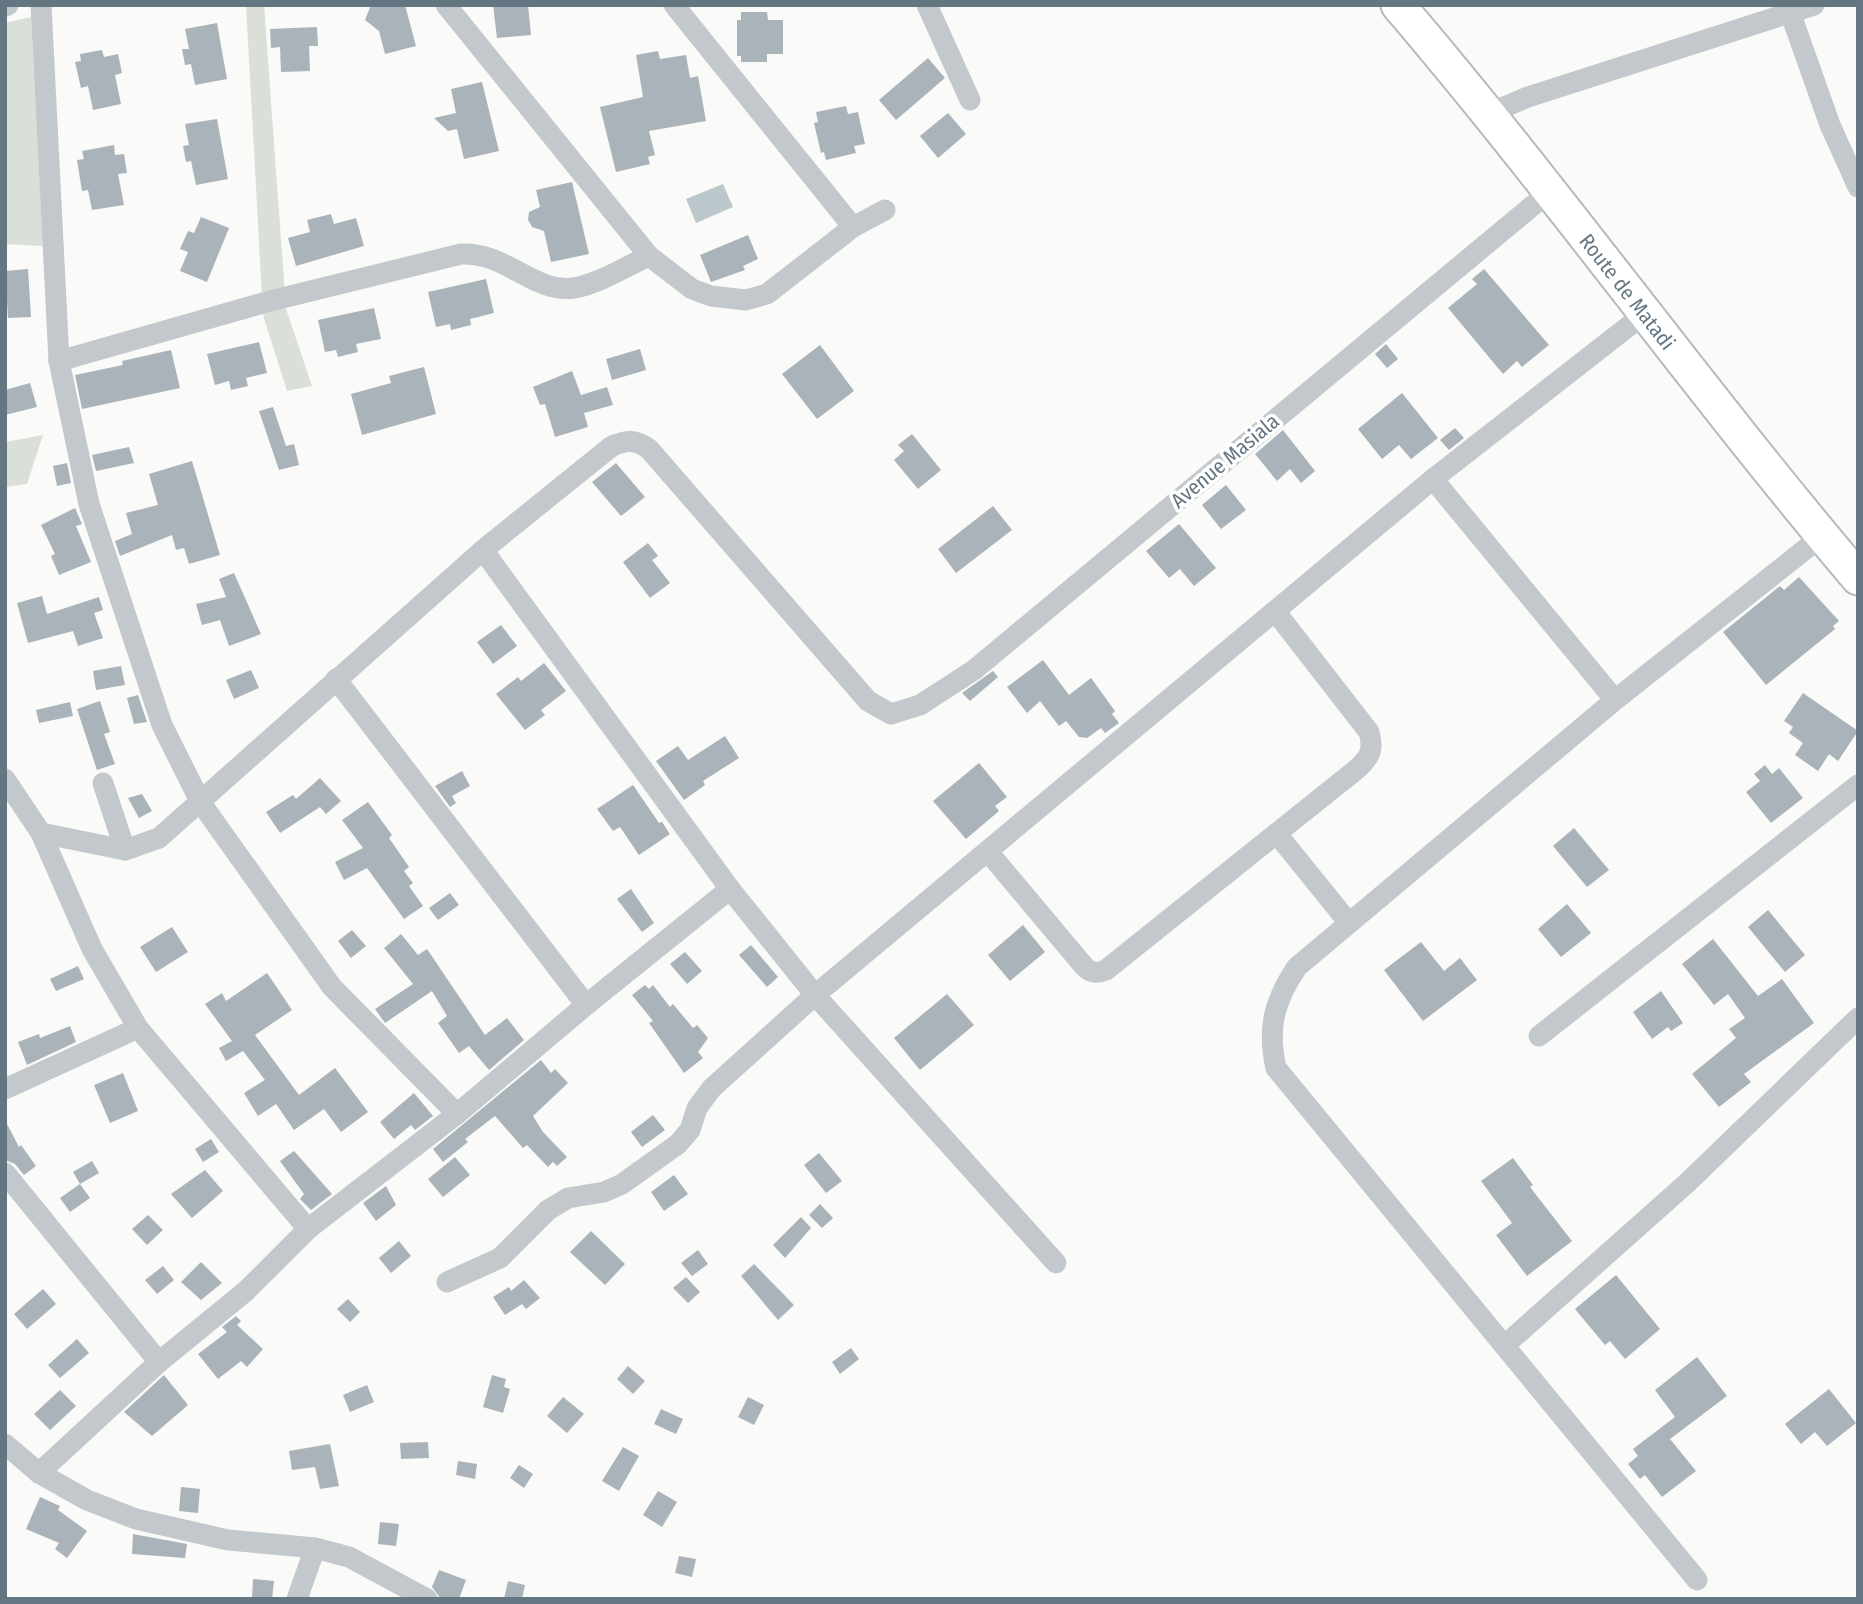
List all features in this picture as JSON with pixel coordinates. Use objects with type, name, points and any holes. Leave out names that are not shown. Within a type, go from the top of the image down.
[{"type":"main road","name":"Route de Matadi","points":[[1398,5],[1490,113],[1643,315],[1858,578]]},
{"type":"street","points":[[41,5],[59,361],[93,516],[162,725],[201,803],[332,987],[457,1114]]},
{"type":"street","points":[[446,5],[649,256],[692,289],[711,296],[746,300],[779,287],[853,227],[885,210]]},
{"type":"street","points":[[674,5],[853,227]]},
{"type":"street","points":[[927,5],[970,100]]},
{"type":"street","points":[[1490,113],[1528,97],[1814,5]]},
{"type":"street","points":[[1790,12],[1830,125],[1858,187]]},
{"type":"street","name":"Avenue Masiala","points":[[483,550],[612,446],[626,440],[639,442],[658,460],[867,701],[891,714],[920,705],[974,670],[1549,192]]},
{"type":"street","points":[[59,361],[270,300],[461,254],[491,256],[546,285],[559,288],[576,288],[649,256]]},
{"type":"street","points":[[447,1282],[500,1258],[548,1210],[568,1198],[604,1192],[622,1184],[668,1151],[690,1130],[698,1108],[712,1088],[815,995],[989,853],[1433,479],[1643,315]]},
{"type":"street","points":[[1433,479],[1615,700]]},
{"type":"street","points":[[1697,1580],[1276,1068],[1270,1044],[1271,1022],[1280,992],[1297,967],[1615,700],[1822,536]]},
{"type":"street","points":[[41,833],[125,850],[159,838],[483,550],[730,890],[815,995],[1056,1263]]},
{"type":"street","points":[[989,853],[1089,972],[1098,973],[1106,970],[1357,769],[1370,757],[1372,745],[1369,732],[1275,611]]},
{"type":"street","points":[[335,679],[586,1005]]},
{"type":"street","points":[[5,779],[41,833],[92,949],[138,1028],[307,1229]]},
{"type":"street","points":[[103,783],[125,850]]},
{"type":"street","points":[[1539,1036],[1858,785]]},
{"type":"street","points":[[1277,834],[1349,923]]},
{"type":"street","points":[[38,1474],[159,1362],[246,1290],[307,1229],[457,1114],[586,1005],[730,890]]},
{"type":"street","points":[[1505,1345],[1687,1183],[1858,1018]]},
{"type":"street","points":[[5,1089],[138,1028]]},
{"type":"street","points":[[5,1173],[159,1362]]},
{"type":"street","points":[[5,1444],[38,1474],[87,1500],[136,1519],[228,1540],[315,1548],[349,1557],[427,1599]]},
{"type":"street","points":[[297,1599],[315,1548]]},
{"type":"shaded area","points":[[246,5],[264,5],[286,309],[312,386],[287,391],[263,315]]},
{"type":"shaded area","points":[[31,17],[43,246],[5,244],[5,23]]},
{"type":"shaded area","points":[[723,184],[733,207],[696,223],[686,199]]},
{"type":"shaded area","points":[[43,435],[27,484],[5,487],[5,442]]},
{"type":"building","points":[[371,5],[405,5],[416,46],[385,54],[379,31],[365,20]]},
{"type":"building","points":[[493,5],[528,5],[531,35],[497,38]]},
{"type":"building","points":[[741,12],[767,12],[768,20],[783,20],[783,54],[767,54],[767,62],[741,62],[741,56],[737,56],[737,20],[741,20]]},
{"type":"building","points":[[217,23],[227,79],[195,85],[191,64],[185,65],[182,49],[189,49],[185,29]]},
{"type":"building","points":[[317,27],[318,46],[309,46],[310,71],[281,72],[280,47],[271,48],[270,29]]},
{"type":"building","points":[[102,50],[104,57],[118,54],[122,73],[115,75],[121,104],[93,110],[88,86],[81,88],[75,62],[81,61],[80,54]]},
{"type":"building","points":[[658,51],[660,59],[686,55],[690,78],[698,76],[706,121],[649,131],[655,155],[648,157],[650,164],[616,172],[600,107],[643,97],[636,55]]},
{"type":"building","points":[[928,58],[945,78],[896,120],[879,100]]},
{"type":"building","points":[[482,82],[499,151],[464,159],[457,129],[448,131],[434,118],[456,113],[451,89]]},
{"type":"building","points":[[846,106],[848,114],[858,112],[865,144],[854,146],[856,153],[826,160],[824,152],[821,153],[814,123],[818,122],[816,112]]},
{"type":"building","points":[[948,113],[966,134],[938,158],[920,136]]},
{"type":"building","points":[[217,119],[228,179],[196,185],[191,161],[186,162],[183,146],[189,145],[185,124]]},
{"type":"building","points":[[114,145],[115,155],[124,154],[127,173],[118,174],[124,205],[92,210],[88,190],[82,191],[77,160],[84,159],[82,151]]},
{"type":"building","points":[[572,182],[589,254],[551,262],[544,231],[532,227],[528,220],[529,212],[540,207],[536,190]]},
{"type":"building","points":[[331,214],[334,224],[356,218],[364,246],[296,266],[288,238],[310,232],[307,220]]},
{"type":"building","points":[[201,217],[229,228],[207,282],[180,271],[188,252],[180,249],[188,231],[194,233]]},
{"type":"building","points":[[748,235],[758,259],[743,266],[745,270],[711,282],[700,255]]},
{"type":"building","points":[[28,269],[31,317],[8,318],[5,271]]},
{"type":"building","points":[[1484,269],[1549,345],[1522,367],[1517,361],[1503,374],[1448,308],[1477,284],[1472,279]]},
{"type":"building","points":[[486,279],[494,313],[470,319],[471,325],[451,330],[450,324],[436,327],[428,292]]},
{"type":"building","points":[[374,308],[381,339],[356,344],[358,352],[338,357],[336,350],[325,352],[318,320]]},
{"type":"building","points":[[259,342],[267,373],[246,378],[248,386],[231,390],[229,381],[215,385],[207,354]]},
{"type":"building","points":[[1386,344],[1398,359],[1387,368],[1375,354]]},
{"type":"building","points":[[820,345],[854,391],[817,419],[782,374]]},
{"type":"building","points":[[640,349],[646,370],[612,380],[606,359]]},
{"type":"building","points":[[171,350],[180,388],[82,409],[75,375],[123,365],[122,361]]},
{"type":"building","points":[[424,367],[436,414],[362,435],[351,394],[391,383],[389,376]]},
{"type":"building","points":[[572,371],[581,395],[607,387],[613,405],[584,413],[588,427],[555,437],[545,404],[540,405],[533,387]]},
{"type":"building","points":[[30,383],[37,407],[5,415],[5,390]]},
{"type":"building","points":[[1402,393],[1438,438],[1411,459],[1399,445],[1382,459],[1358,429]]},
{"type":"building","points":[[273,407],[286,446],[294,444],[299,465],[279,470],[259,411]]},
{"type":"building","points":[[1455,428],[1464,438],[1449,450],[1440,440]]},
{"type":"building","points":[[1283,430],[1315,471],[1301,483],[1290,469],[1277,481],[1255,454]]},
{"type":"building","points":[[912,434],[941,470],[918,489],[894,460],[904,451],[898,445]]},
{"type":"building","points":[[129,447],[134,463],[96,471],[92,455]]},
{"type":"building","points":[[192,461],[220,555],[189,564],[184,548],[176,550],[172,535],[120,556],[115,541],[132,534],[126,513],[158,505],[149,474]]},
{"type":"building","points":[[67,463],[71,483],[57,486],[53,466]]},
{"type":"building","points":[[616,463],[645,497],[621,516],[592,482]]},
{"type":"building","points":[[1226,485],[1246,510],[1221,529],[1202,505]]},
{"type":"building","points":[[993,506],[1012,530],[956,573],[938,549]]},
{"type":"building","points":[[75,508],[82,524],[76,526],[91,562],[59,575],[51,556],[55,554],[41,525]]},
{"type":"building","points":[[1179,524],[1216,568],[1194,586],[1180,569],[1169,578],[1146,551]]},
{"type":"building","points":[[648,543],[658,556],[652,560],[670,583],[650,598],[623,562]]},
{"type":"building","points":[[234,573],[261,634],[229,646],[220,620],[202,625],[196,604],[226,597],[219,579]]},
{"type":"building","points":[[1799,577],[1839,621],[1833,626],[1835,629],[1766,685],[1723,632],[1780,586],[1784,590]]},
{"type":"building","points":[[42,596],[47,614],[99,597],[103,610],[94,613],[103,638],[78,646],[73,631],[28,643],[17,603]]},
{"type":"building","points":[[501,625],[517,646],[493,664],[477,642]]},
{"type":"building","points":[[1043,660],[1069,695],[1091,678],[1115,711],[1112,714],[1119,723],[1105,733],[1101,728],[1087,738],[1079,737],[1066,721],[1059,726],[1040,701],[1027,713],[1007,687]]},
{"type":"building","points":[[544,663],[566,691],[541,710],[545,715],[525,730],[496,694],[518,677],[521,681]]},
{"type":"building","points":[[121,666],[125,685],[96,690],[93,671]]},
{"type":"building","points":[[251,670],[259,688],[234,699],[226,680]]},
{"type":"building","points":[[993,671],[998,677],[970,701],[962,693]]},
{"type":"building","points":[[1803,693],[1858,731],[1838,761],[1829,754],[1818,771],[1795,755],[1803,743],[1789,733],[1793,727],[1784,721]]},
{"type":"building","points":[[138,695],[147,722],[134,724],[127,698]]},
{"type":"building","points":[[100,701],[110,732],[104,734],[115,764],[97,770],[77,709]]},
{"type":"building","points":[[70,702],[73,716],[39,723],[36,710]]},
{"type":"building","points":[[725,736],[739,758],[703,781],[705,785],[684,800],[656,761],[678,746],[688,760]]},
{"type":"building","points":[[979,763],[1007,797],[995,806],[999,811],[966,839],[933,801]]},
{"type":"building","points":[[1765,765],[1772,774],[1779,768],[1803,798],[1771,823],[1746,792],[1760,781],[1754,774]]},
{"type":"building","points":[[462,771],[470,786],[452,796],[456,803],[450,807],[435,786]]},
{"type":"building","points":[[320,778],[341,801],[326,814],[320,807],[280,833],[266,812],[293,795],[296,799]]},
{"type":"building","points":[[633,785],[659,823],[662,822],[670,834],[639,855],[620,827],[613,831],[597,809]]},
{"type":"building","points":[[142,794],[152,811],[139,818],[128,798]]},
{"type":"building","points":[[368,802],[392,835],[389,838],[409,867],[404,871],[413,883],[409,886],[423,906],[404,919],[367,868],[344,880],[335,862],[363,848],[342,820]]},
{"type":"building","points":[[1574,828],[1609,870],[1587,887],[1553,846]]},
{"type":"building","points":[[631,889],[654,923],[642,932],[617,899]]},
{"type":"building","points":[[450,893],[459,905],[438,920],[429,908]]},
{"type":"building","points":[[1567,904],[1591,933],[1561,957],[1538,929]]},
{"type":"building","points":[[1768,910],[1805,955],[1785,972],[1748,927]]},
{"type":"building","points":[[1023,925],[1045,952],[1010,981],[988,955]]},
{"type":"building","points":[[172,927],[188,952],[156,972],[140,947]]},
{"type":"building","points":[[352,930],[366,946],[351,958],[338,941]]},
{"type":"building","points":[[401,934],[418,955],[427,949],[485,1035],[507,1018],[524,1040],[489,1070],[469,1046],[459,1053],[438,1023],[447,1016],[432,991],[385,1023],[375,1009],[413,984],[384,948]]},
{"type":"building","points":[[1713,939],[1758,996],[1782,979],[1814,1023],[1744,1074],[1751,1082],[1719,1107],[1692,1074],[1736,1038],[1729,1029],[1745,1018],[1728,994],[1714,1005],[1682,964]]},
{"type":"building","points":[[1421,942],[1444,971],[1460,958],[1477,980],[1423,1021],[1384,970]]},
{"type":"building","points":[[751,945],[778,977],[767,987],[739,955]]},
{"type":"building","points":[[685,952],[702,971],[687,984],[670,964]]},
{"type":"building","points":[[78,966],[84,979],[56,991],[50,979]]},
{"type":"building","points":[[267,973],[292,1010],[255,1035],[299,1095],[335,1068],[368,1112],[341,1132],[324,1109],[294,1130],[276,1104],[258,1116],[244,1093],[265,1080],[243,1051],[226,1061],[219,1048],[232,1041],[205,1004],[222,993],[226,1001]]},
{"type":"building","points":[[645,985],[649,989],[653,985],[670,1007],[673,1004],[693,1028],[697,1025],[708,1038],[698,1052],[703,1058],[684,1073],[649,1023],[653,1021],[632,995]]},
{"type":"building","points":[[1661,991],[1683,1023],[1671,1031],[1668,1027],[1652,1039],[1633,1012]]},
{"type":"building","points":[[947,994],[974,1025],[920,1070],[894,1038]]},
{"type":"building","points":[[70,1026],[76,1042],[27,1065],[18,1042],[39,1034],[40,1038]]},
{"type":"building","points":[[541,1060],[551,1073],[555,1069],[568,1083],[533,1116],[543,1132],[567,1157],[557,1166],[553,1162],[548,1167],[527,1145],[523,1148],[495,1116],[465,1139],[468,1142],[443,1162],[433,1149]]},
{"type":"building","points":[[123,1073],[138,1111],[110,1123],[94,1085]]},
{"type":"building","points":[[414,1093],[433,1116],[415,1130],[411,1125],[394,1139],[380,1122]]},
{"type":"building","points":[[653,1115],[665,1130],[642,1147],[631,1132]]},
{"type":"building","points":[[5,1120],[19,1147],[21,1145],[36,1166],[24,1175],[15,1164],[5,1160]]},
{"type":"building","points":[[211,1139],[219,1152],[203,1162],[195,1149]]},
{"type":"building","points":[[294,1151],[332,1194],[311,1210],[300,1199],[304,1194],[280,1161]]},
{"type":"building","points":[[819,1153],[842,1181],[826,1193],[804,1165]]},
{"type":"building","points":[[455,1157],[470,1175],[443,1197],[428,1179]]},
{"type":"building","points":[[1513,1158],[1533,1185],[1530,1187],[1572,1241],[1527,1276],[1496,1235],[1512,1223],[1481,1181]]},
{"type":"building","points":[[92,1161],[99,1173],[80,1184],[73,1172]]},
{"type":"building","points":[[205,1170],[223,1191],[192,1218],[171,1194]]},
{"type":"building","points":[[674,1175],[688,1194],[664,1211],[651,1192]]},
{"type":"building","points":[[80,1184],[90,1198],[70,1212],[60,1198]]},
{"type":"building","points":[[386,1186],[396,1205],[376,1221],[363,1203]]},
{"type":"building","points":[[820,1204],[833,1218],[822,1228],[809,1215]]},
{"type":"building","points":[[148,1215],[163,1230],[147,1245],[132,1229]]},
{"type":"building","points":[[801,1217],[811,1228],[785,1258],[773,1245]]},
{"type":"building","points":[[591,1231],[625,1264],[605,1285],[570,1252]]},
{"type":"building","points":[[399,1241],[411,1256],[391,1273],[379,1258]]},
{"type":"building","points":[[698,1250],[708,1264],[692,1276],[681,1263]]},
{"type":"building","points":[[201,1262],[222,1283],[201,1300],[181,1282]]},
{"type":"building","points":[[754,1264],[794,1305],[778,1320],[741,1276]]},
{"type":"building","points":[[163,1266],[174,1280],[157,1294],[145,1280]]},
{"type":"building","points":[[1616,1275],[1660,1329],[1625,1359],[1610,1341],[1605,1345],[1575,1309]]},
{"type":"building","points":[[686,1277],[700,1292],[688,1303],[673,1288]]},
{"type":"building","points":[[524,1280],[540,1298],[526,1309],[522,1304],[505,1315],[493,1297],[509,1287],[511,1291]]},
{"type":"building","points":[[43,1289],[56,1304],[27,1329],[14,1314]]},
{"type":"building","points":[[348,1299],[360,1312],[350,1322],[337,1309]]},
{"type":"building","points":[[236,1316],[241,1321],[237,1325],[263,1349],[247,1367],[241,1361],[218,1379],[198,1354],[227,1332],[222,1327]]},
{"type":"building","points":[[77,1339],[89,1353],[60,1378],[48,1365]]},
{"type":"building","points":[[851,1348],[859,1359],[840,1374],[832,1362]]},
{"type":"building","points":[[1697,1357],[1727,1396],[1670,1439],[1696,1471],[1662,1497],[1645,1475],[1640,1479],[1628,1464],[1638,1456],[1633,1449],[1675,1417],[1655,1390]]},
{"type":"building","points":[[628,1366],[645,1381],[633,1394],[617,1379]]},
{"type":"building","points":[[164,1375],[188,1405],[152,1436],[124,1412]]},
{"type":"building","points":[[492,1375],[506,1379],[504,1387],[510,1389],[503,1413],[483,1407]]},
{"type":"building","points":[[367,1385],[374,1402],[350,1412],[343,1395]]},
{"type":"building","points":[[1829,1389],[1856,1423],[1827,1446],[1815,1432],[1801,1444],[1785,1424]]},
{"type":"building","points":[[60,1390],[76,1406],[50,1430],[34,1414]]},
{"type":"building","points":[[563,1397],[584,1414],[567,1433],[547,1416]]},
{"type":"building","points":[[748,1397],[764,1405],[754,1425],[738,1417]]},
{"type":"building","points":[[661,1409],[683,1419],[676,1434],[654,1424]]},
{"type":"building","points":[[428,1442],[429,1458],[401,1459],[400,1443]]},
{"type":"building","points":[[330,1444],[339,1486],[320,1489],[315,1467],[292,1470],[289,1451]]},
{"type":"building","points":[[623,1447],[639,1456],[619,1491],[602,1481]]},
{"type":"building","points":[[458,1461],[477,1464],[475,1479],[456,1475]]},
{"type":"building","points":[[519,1465],[533,1474],[524,1488],[510,1478]]},
{"type":"building","points":[[181,1487],[200,1489],[198,1513],[179,1511]]},
{"type":"building","points":[[658,1491],[677,1502],[662,1527],[643,1515]]},
{"type":"building","points":[[40,1497],[60,1506],[58,1510],[87,1531],[67,1558],[55,1549],[59,1543],[26,1529]]},
{"type":"building","points":[[380,1522],[399,1524],[396,1546],[378,1544]]},
{"type":"building","points":[[133,1534],[187,1544],[185,1558],[132,1554]]},
{"type":"building","points":[[679,1556],[696,1559],[692,1577],[675,1573]]},
{"type":"building","points":[[439,1570],[466,1580],[459,1599],[440,1598],[432,1587]]},
{"type":"building","points":[[253,1579],[274,1581],[272,1599],[252,1599]]},
{"type":"building","points":[[508,1581],[525,1585],[522,1599],[504,1599]]}]
